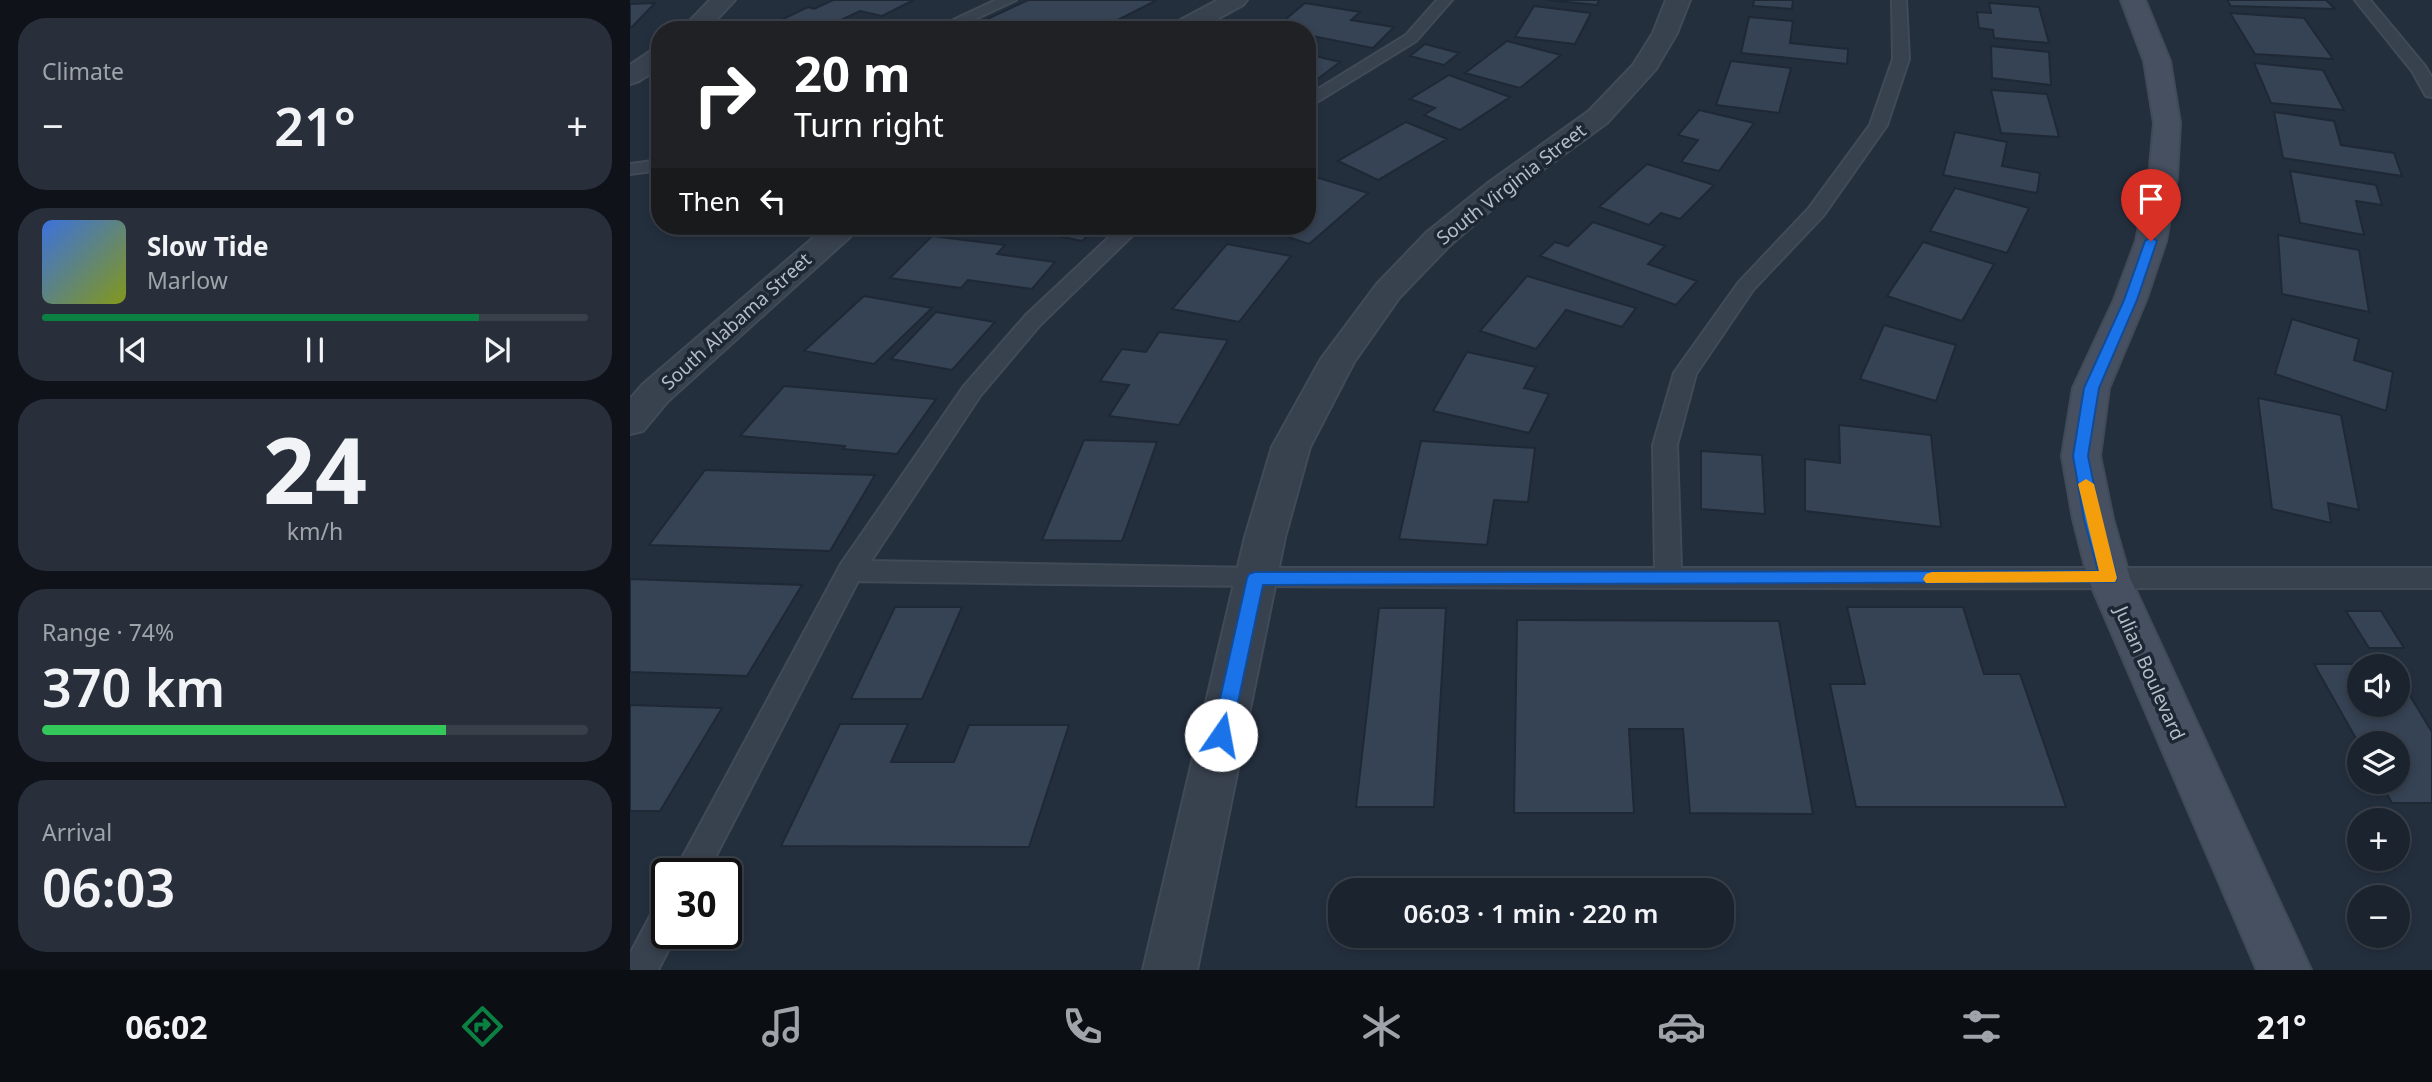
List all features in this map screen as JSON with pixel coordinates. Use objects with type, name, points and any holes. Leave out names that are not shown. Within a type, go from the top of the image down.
[{"type":"main road","name":"Julian Boulevard","points":[[2133,0],[2157,61],[2167,123],[2163,178],[2151,241],[2130,300],[2091,388],[2081,456],[2092,519],[2109,578],[2284,970]]},
{"type":"street","points":[[702,21],[723,0]]},
{"type":"street","points":[[1196,21],[1235,0]]},
{"type":"street","name":"South Virginia Street","points":[[1170,970],[1255,578],[1291,447],[1338,359],[1388,291],[1438,239],[1498,189],[1598,117],[1643,69],[1665,33],[1678,0]]},
{"type":"street","name":"South Alabama Street","points":[[630,422],[655,393],[834,235]]},
{"type":"lane","points":[[960,21],[1009,0]]},
{"type":"lane","points":[[1316,97],[1411,38],[1445,0]]},
{"type":"lane","points":[[1668,580],[1665,445],[1685,373],[1746,286],[1816,212],[1878,125],[1901,59],[1899,0]]},
{"type":"lane","points":[[2362,0],[2419,69],[2432,92]]},
{"type":"lane","points":[[630,169],[651,166]]},
{"type":"lane","points":[[699,858],[850,571],[972,391],[1033,320],[1123,235]]},
{"type":"lane","points":[[850,571],[1255,578],[1668,580],[2432,578]]},
{"type":"lane","points":[[640,970],[651,949]]},
{"type":"building","points":[[833,0],[914,0],[882,16],[860,11],[843,19],[850,21],[779,21],[808,7],[814,9]]},
{"type":"building","points":[[1028,0],[1157,0],[1116,21],[983,21]]},
{"type":"building","points":[[1547,0],[1599,0],[1597,5]]},
{"type":"building","points":[[1754,0],[1793,0],[1792,9],[1753,6]]},
{"type":"building","points":[[2227,0],[2326,0],[2335,9],[2231,6]]},
{"type":"building","points":[[655,3],[632,27],[630,27],[630,4]]},
{"type":"building","points":[[1305,3],[1360,12],[1351,20],[1394,27],[1373,48],[1316,37],[1316,21],[1284,21]]},
{"type":"building","points":[[1989,3],[2039,7],[2049,43],[1994,38],[1993,30],[1979,28],[1977,12],[1991,13]]},
{"type":"building","points":[[1534,6],[1591,13],[1575,44],[1515,37]]},
{"type":"building","points":[[2230,13],[2304,18],[2333,59],[2255,54]]},
{"type":"building","points":[[1749,17],[1793,21],[1790,43],[1848,49],[1847,64],[1741,53]]},
{"type":"building","points":[[1507,41],[1561,55],[1520,88],[1465,73]]},
{"type":"building","points":[[1425,44],[1459,53],[1444,65],[1410,56]]},
{"type":"building","points":[[1991,46],[2049,52],[2051,85],[1992,78]]},
{"type":"building","points":[[1316,56],[1340,62],[1316,80]]},
{"type":"building","points":[[1731,61],[1791,68],[1779,113],[1716,105]]},
{"type":"building","points":[[2254,63],[2323,70],[2344,110],[2271,103]]},
{"type":"building","points":[[1449,75],[1510,97],[1460,130],[1424,115],[1435,108],[1410,99]]},
{"type":"building","points":[[1991,90],[2047,94],[2059,137],[2001,133]]},
{"type":"building","points":[[1699,110],[1754,123],[1719,171],[1681,162],[1698,140],[1678,135]]},
{"type":"building","points":[[2274,112],[2334,121],[2341,145],[2394,153],[2402,176],[2283,158]]},
{"type":"building","points":[[1406,122],[1447,139],[1378,180],[1338,161]]},
{"type":"building","points":[[1955,132],[2007,142],[2002,166],[2040,173],[2037,193],[1943,175]]},
{"type":"building","points":[[1647,164],[1714,185],[1680,219],[1661,213],[1649,225],[1599,207]]},
{"type":"building","points":[[2290,171],[2376,185],[2382,205],[2356,201],[2364,235],[2300,223]]},
{"type":"building","points":[[1319,178],[1368,193],[1309,244],[1282,235],[1316,235],[1316,180]]},
{"type":"building","points":[[1955,188],[2029,208],[2007,253],[1930,231]]},
{"type":"building","points":[[1593,222],[1665,246],[1648,264],[1697,281],[1676,305],[1540,256],[1555,242],[1568,246]]},
{"type":"building","points":[[1054,235],[1088,235],[1082,241]]},
{"type":"building","points":[[2278,235],[2359,250],[2369,312],[2282,294]]},
{"type":"building","points":[[932,236],[1005,245],[997,254],[1055,262],[1032,289],[968,280],[961,288],[890,278]]},
{"type":"building","points":[[1923,242],[1994,264],[1962,321],[1887,296]]},
{"type":"building","points":[[1227,244],[1291,256],[1239,322],[1172,309]]},
{"type":"building","points":[[1527,276],[1636,308],[1622,327],[1566,310],[1536,349],[1480,331]]},
{"type":"building","points":[[864,296],[932,308],[874,364],[804,351]]},
{"type":"building","points":[[936,312],[995,322],[952,370],[891,359]]},
{"type":"building","points":[[2292,319],[2359,339],[2354,360],[2393,372],[2386,411],[2275,374]]},
{"type":"building","points":[[1884,325],[1956,345],[1936,401],[1860,379]]},
{"type":"building","points":[[1159,332],[1228,340],[1179,425],[1109,416],[1129,385],[1100,381],[1122,349],[1146,352]]},
{"type":"building","points":[[1467,352],[1536,367],[1524,388],[1549,394],[1529,433],[1433,411]]},
{"type":"building","points":[[784,386],[936,399],[897,454],[740,436]]},
{"type":"building","points":[[2258,398],[2341,415],[2359,510],[2328,503],[2331,523],[2272,509]]},
{"type":"building","points":[[1839,425],[1931,435],[1941,527],[1805,511],[1805,459],[1840,463]]},
{"type":"building","points":[[1084,440],[1157,442],[1122,541],[1042,540]]},
{"type":"building","points":[[1421,441],[1535,448],[1528,502],[1494,500],[1487,545],[1399,539]]},
{"type":"building","points":[[1701,451],[1762,455],[1765,514],[1701,509]]},
{"type":"building","points":[[705,470],[875,475],[830,551],[649,545]]},
{"type":"building","points":[[630,579],[802,585],[747,676],[630,672]]},
{"type":"building","points":[[895,607],[962,607],[922,699],[851,699]]},
{"type":"building","points":[[1847,607],[1963,607],[1984,674],[2020,674],[2066,807],[1856,807],[1830,684],[1865,684]]},
{"type":"building","points":[[1379,608],[1446,608],[1434,807],[1356,807]]},
{"type":"building","points":[[2346,611],[2381,611],[2404,648],[2369,648]]},
{"type":"building","points":[[1517,620],[1779,621],[1813,814],[1690,813],[1683,729],[1629,729],[1634,813],[1514,813]]},
{"type":"building","points":[[2314,664],[2347,664],[2347,717],[2410,717],[2410,696],[2432,732],[2432,803],[2392,803],[2387,794],[2410,794],[2410,731],[2352,731]]},
{"type":"building","points":[[630,705],[722,708],[660,811],[630,811]]},
{"type":"building","points":[[840,724],[908,724],[891,762],[954,762],[969,725],[1069,725],[1029,847],[781,846]]},
{"type":"slow traffic","points":[[1932,579],[2109,578],[2092,519],[2086,484]]},
{"type":"route","points":[[1221,735],[1255,578],[2109,578],[2092,519],[2081,456],[2091,388],[2130,300],[2151,241]]}]
